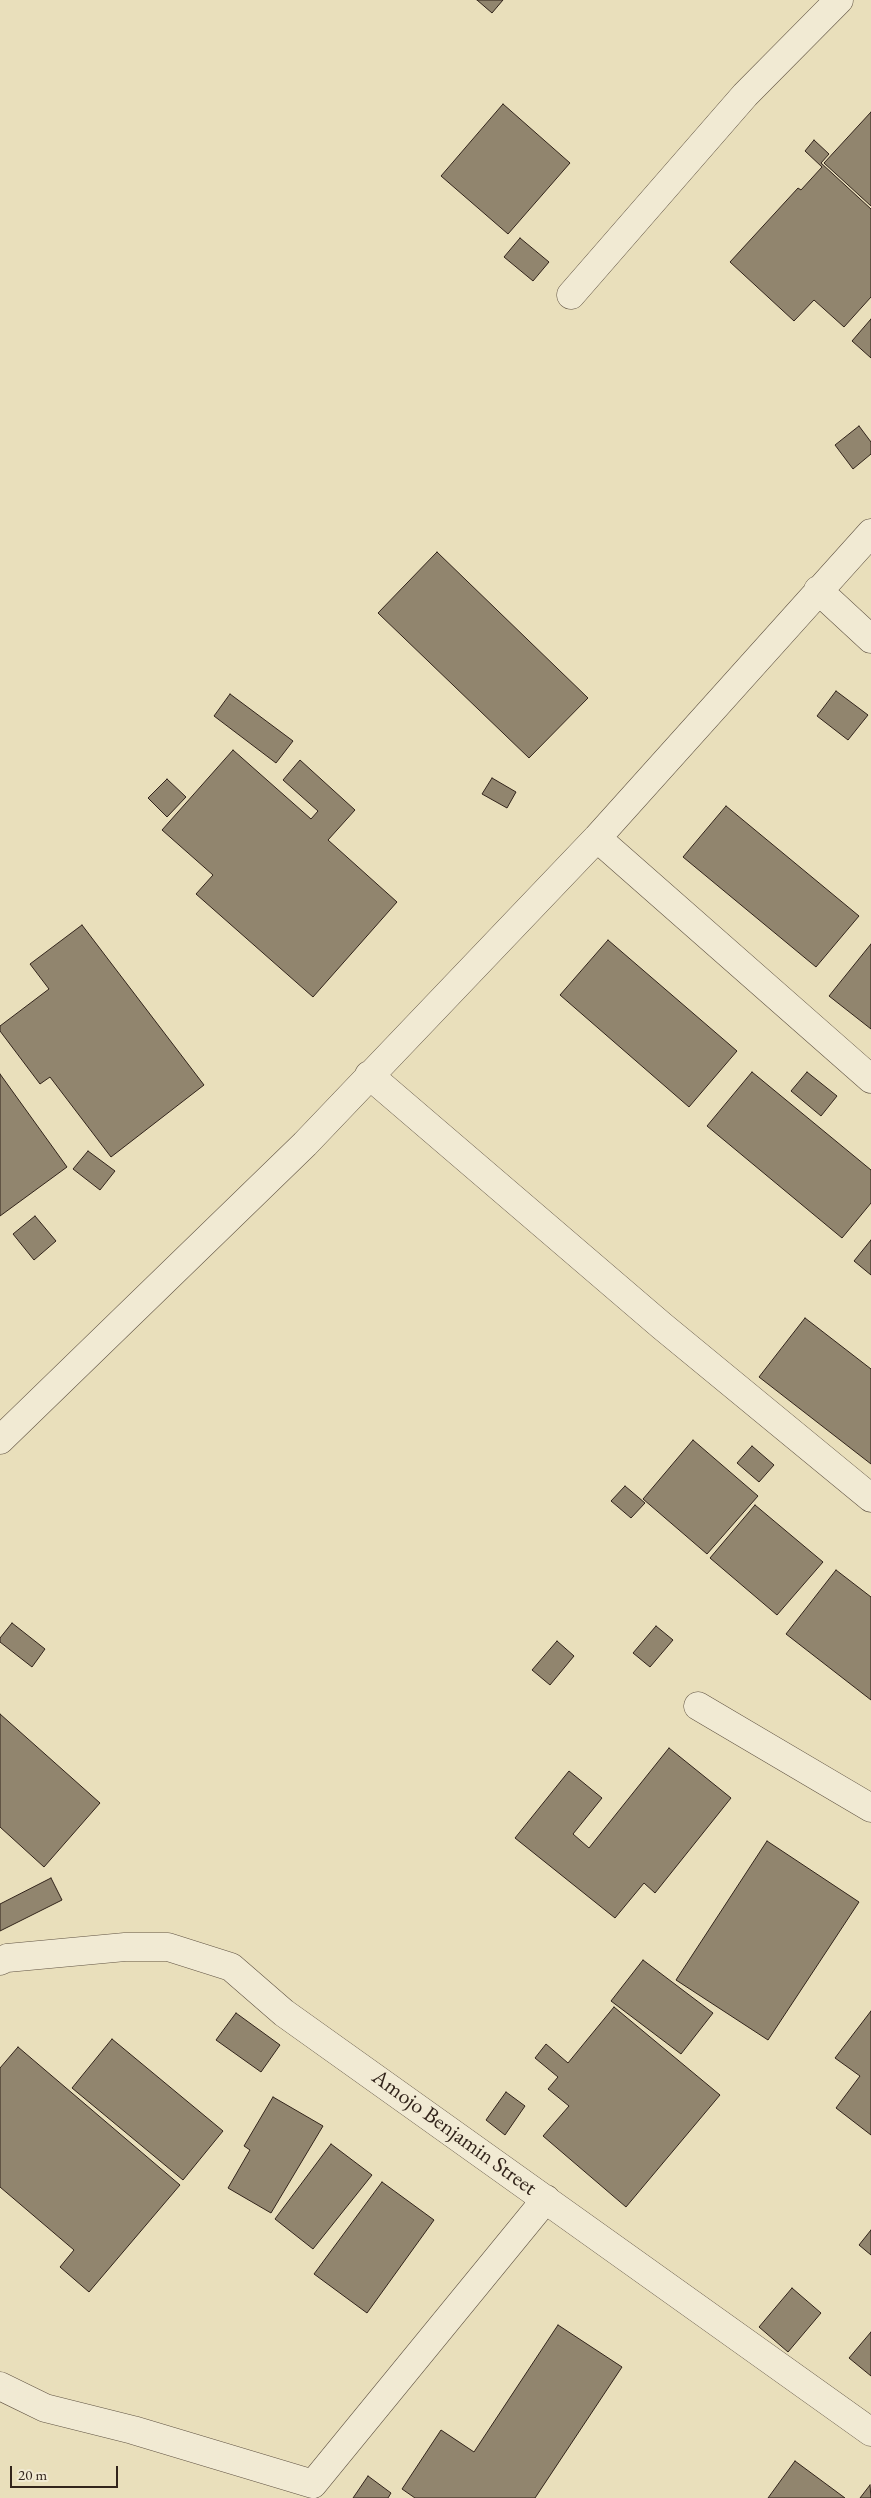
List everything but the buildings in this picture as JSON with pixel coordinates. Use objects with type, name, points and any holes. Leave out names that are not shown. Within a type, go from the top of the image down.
[{"type":"street","points":[[571,295],[745,96],[839,0]]},
{"type":"street","points":[[0,1440],[305,1144],[597,838],[871,533]]},
{"type":"street","points":[[818,590],[871,639]]},
{"type":"street","points":[[597,838],[871,1079]]},
{"type":"street","points":[[369,1075],[662,1326],[871,1498]]},
{"type":"street","points":[[698,1706],[871,1808]]},
{"type":"street","name":"Amojo Benjamin Street","points":[[0,1961],[8,1958],[125,1947],[168,1947],[231,1967],[284,2013],[871,2432]]},
{"type":"street","points":[[0,2386],[45,2408],[133,2430],[308,2491],[546,2199]]}]
